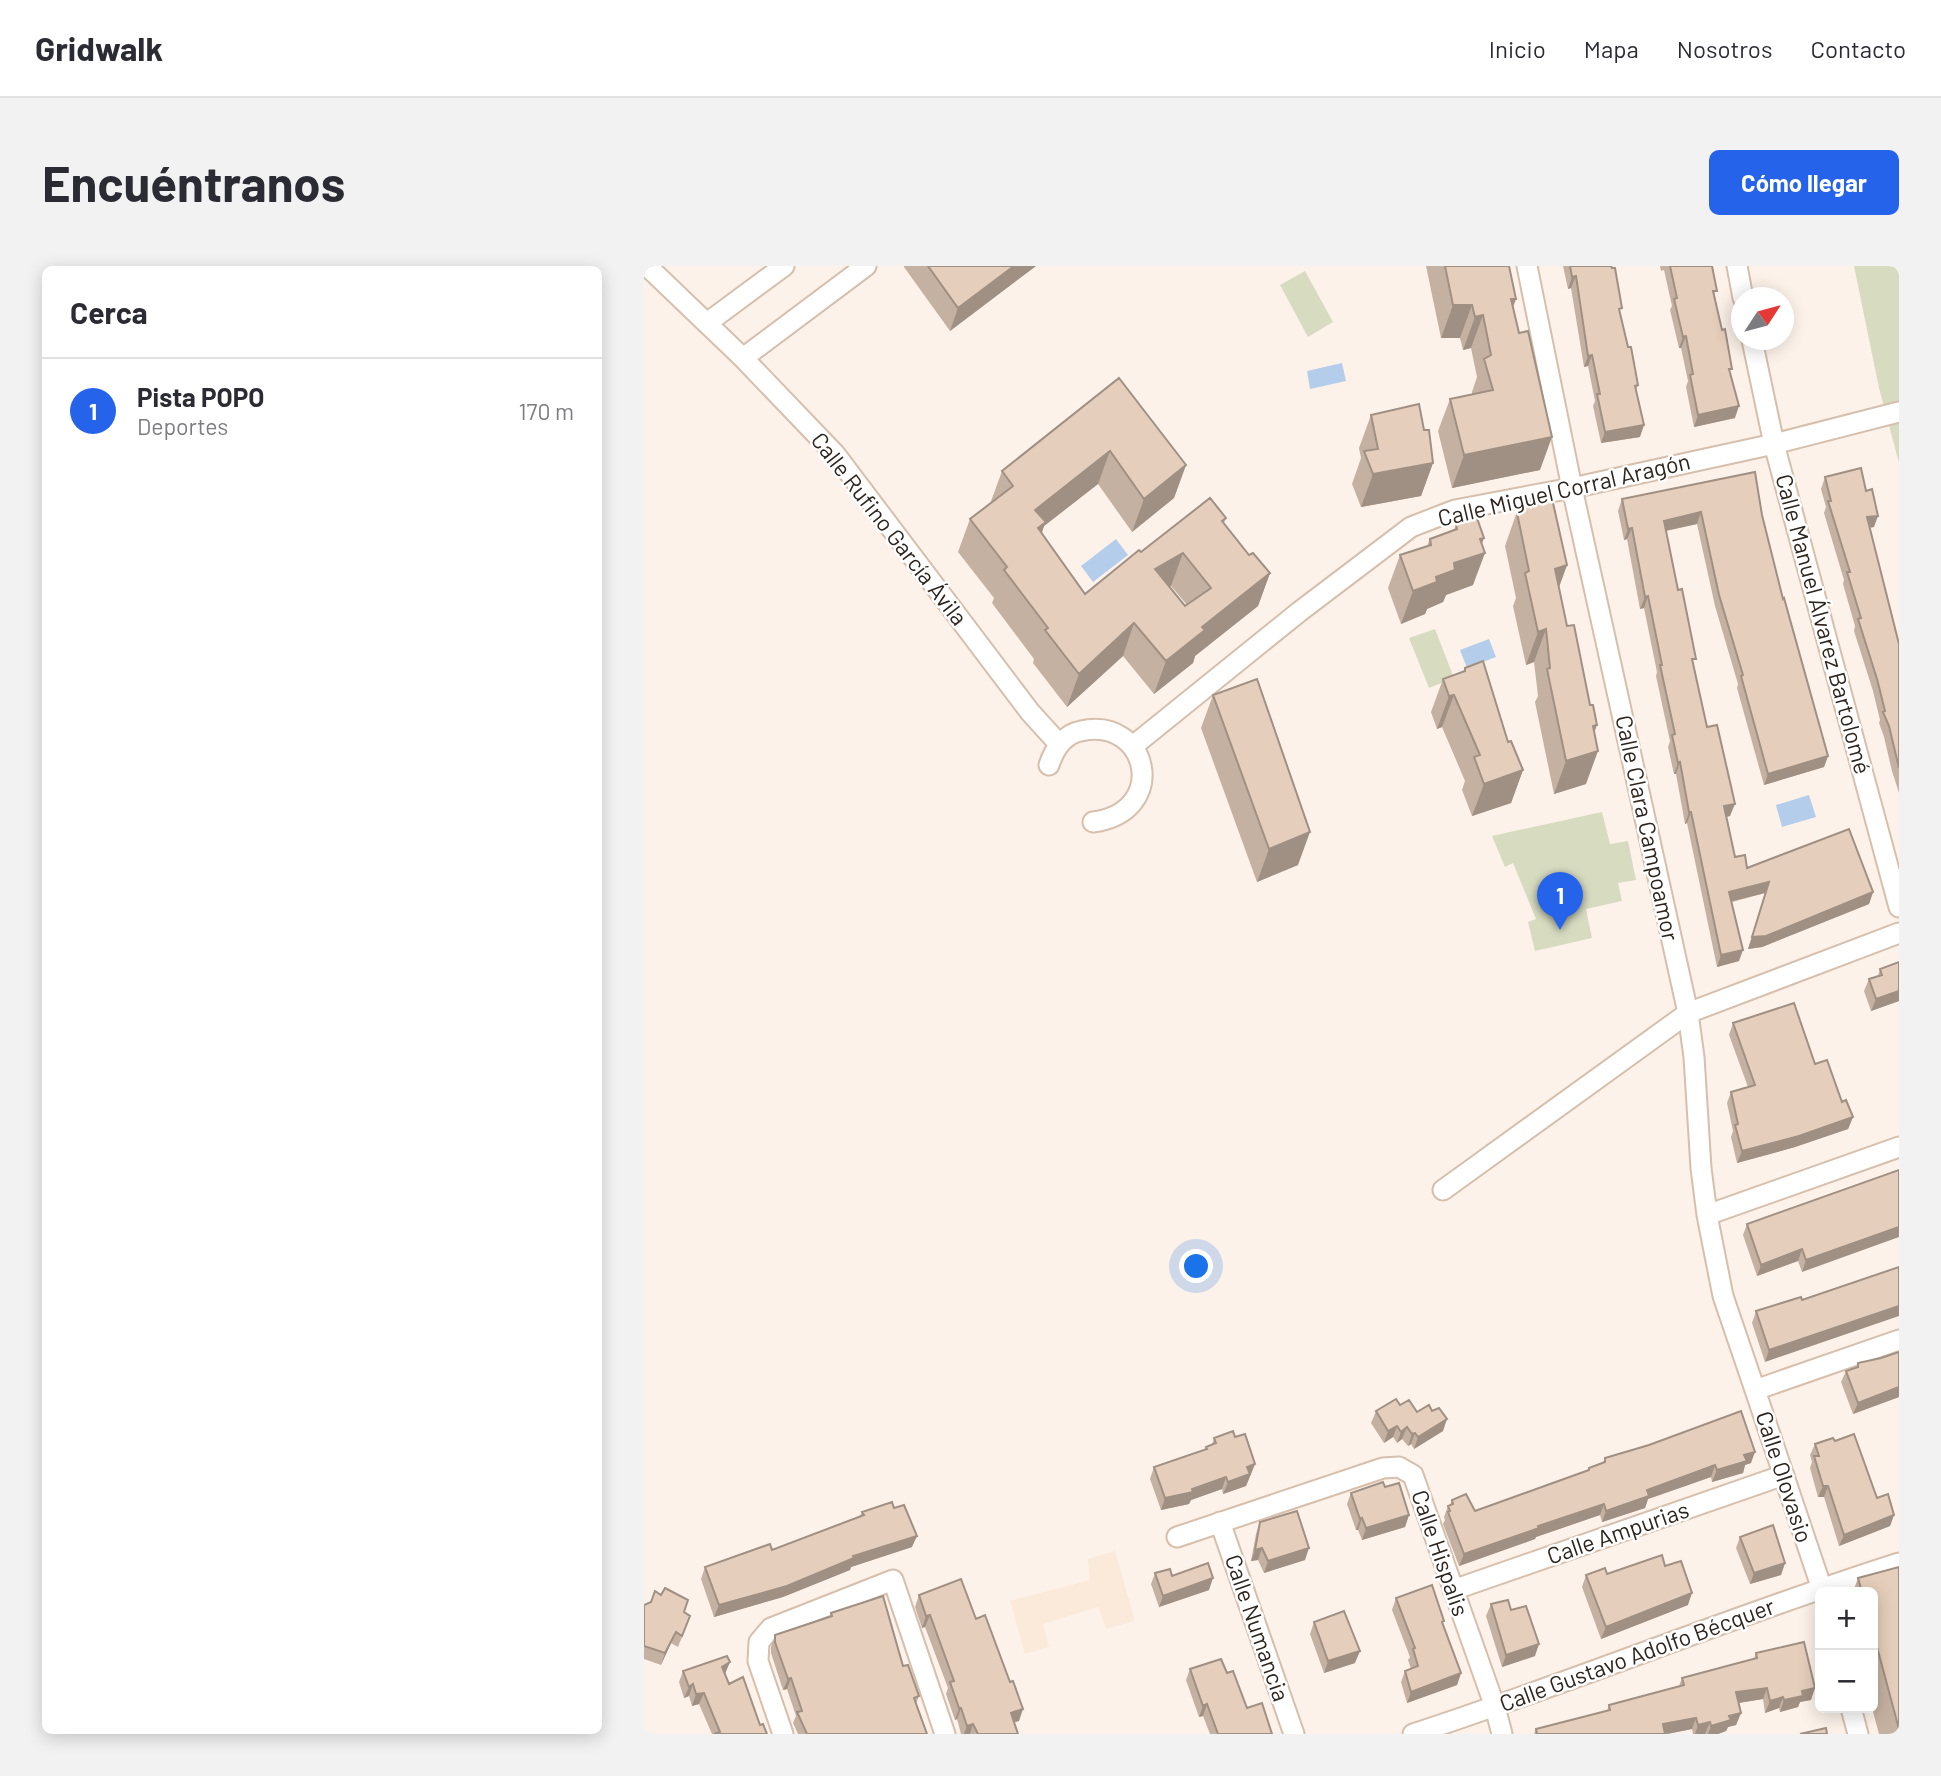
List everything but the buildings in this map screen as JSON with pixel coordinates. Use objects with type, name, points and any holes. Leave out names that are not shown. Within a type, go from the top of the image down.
[{"type":"street","name":"Calle Rufino García Ávila","points":[[647,266],[743,358],[835,454],[1030,712],[1059,744]]},
{"type":"street","points":[[707,323],[784,266]]},
{"type":"street","points":[[743,358],[866,266]]},
{"type":"street","name":"Calle Clara Campoamor","points":[[1527,266],[1572,488],[1688,1013],[1707,1215],[1723,1296],[1755,1390]]},
{"type":"street","points":[[1737,266],[1741,287]]},
{"type":"street","name":"Calle Manuel Álvarez Bartolomé","points":[[1754,350],[1774,444],[1899,908]]},
{"type":"street","name":"Calle Miguel Corral Aragón","points":[[1133,746],[1299,612],[1411,527],[1455,510],[1572,488],[1774,444],[1899,412]]},
{"type":"street","points":[[1049,765],[1059,744],[1075,732],[1096,727],[1116,733],[1133,746],[1141,762],[1142,780],[1137,797],[1126,811],[1111,820],[1093,822]]},
{"type":"street","points":[[1443,1190],[1688,1013],[1899,933]]},
{"type":"street","points":[[1707,1215],[1899,1147]]},
{"type":"street","name":"Calle Olovasio","points":[[1821,1587],[1755,1390],[1899,1340]]},
{"type":"street","name":"Calle Hispalis","points":[[1177,1537],[1383,1468],[1399,1467],[1413,1475],[1495,1707],[1502,1734]]},
{"type":"street","name":"Calle Ampurias","points":[[1453,1590],[1784,1475]]},
{"type":"street","name":"Calle Numancia","points":[[1220,1522],[1294,1734]]},
{"type":"street","name":"Calle Gustavo Adolfo Bécquer","points":[[1831,1587],[1899,1563]]},
{"type":"street","points":[[783,1734],[758,1661],[759,1642],[771,1628],[892,1580],[945,1734]]},
{"type":"street","name":"Calle Gustavo Adolfo Bécquer","points":[[1413,1734],[1815,1593]]},
{"type":"street","points":[[1852,1713],[1858,1734]]},
{"type":"shaded area","points":[[1115,1551],[1135,1621],[1106,1629],[1098,1607],[1043,1624],[1049,1647],[1025,1654],[1010,1601],[1090,1580],[1088,1559]]},
{"type":"green space","points":[[1854,266],[1899,266],[1899,463],[1879,388]]},
{"type":"green space","points":[[1305,271],[1333,322],[1308,337],[1280,285]]},
{"type":"green space","points":[[1435,629],[1454,678],[1429,688],[1409,638]]},
{"type":"green space","points":[[1602,812],[1610,844],[1628,841],[1636,880],[1618,883],[1622,901],[1586,909],[1592,938],[1535,951],[1528,922],[1536,919],[1513,863],[1505,867],[1492,836]]},
{"type":"water","points":[[1342,363],[1346,381],[1310,389],[1307,371]]},
{"type":"water","points":[[1116,539],[1128,555],[1093,582],[1081,566]]},
{"type":"water","points":[[1489,639],[1496,657],[1467,668],[1460,650]]},
{"type":"water","points":[[1809,795],[1816,817],[1782,827],[1776,805]]},
{"type":"place","name":"Pista POPO","points":[[1560,930]]}]
